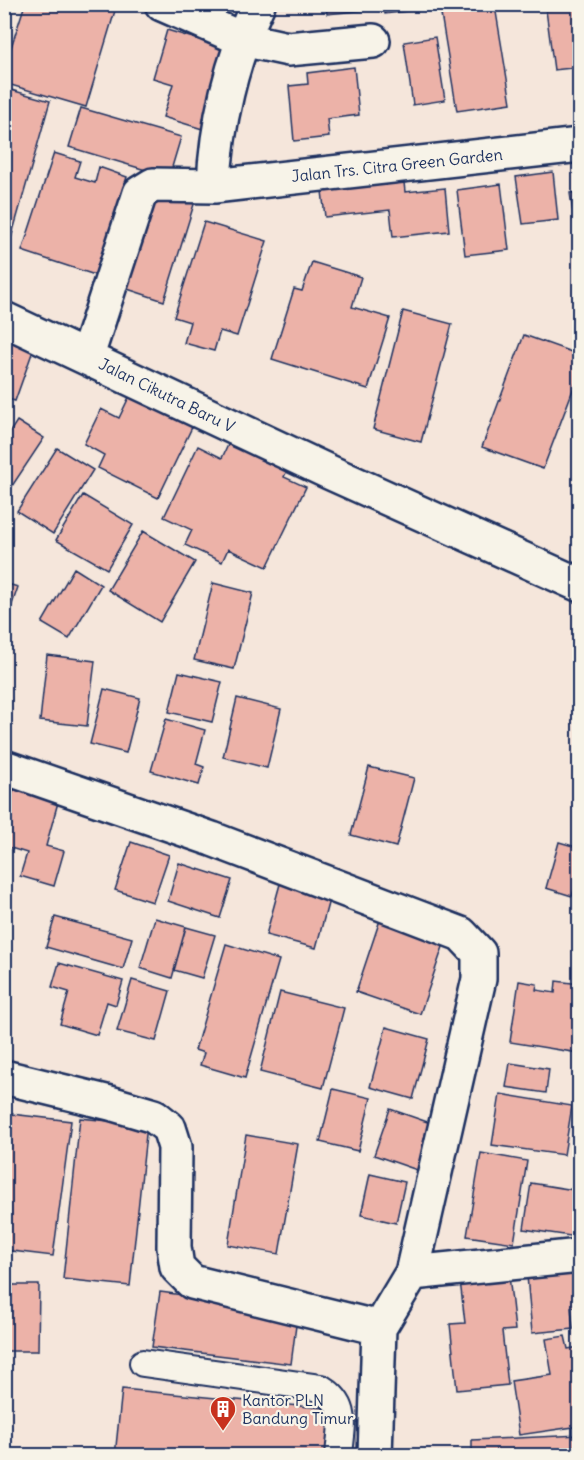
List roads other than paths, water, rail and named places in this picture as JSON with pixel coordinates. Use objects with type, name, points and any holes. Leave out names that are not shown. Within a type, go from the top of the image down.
[{"type":"street","points":[[162,4],[242,39],[288,49],[373,41]]},
{"type":"street","points":[[214,186],[219,134],[242,39],[258,4]]},
{"type":"street","name":"Jalan Trs. Citra Green Garden","points":[[87,356],[140,193],[153,185],[214,186],[579,145]]},
{"type":"street","name":"Jalan Cikutra Baru V","points":[[4,319],[87,356],[329,472],[579,585]]},
{"type":"street","points":[[4,767],[212,839],[460,934],[479,953],[479,979],[412,1273],[379,1328],[375,1455]]},
{"type":"street","points":[[4,1077],[154,1116],[170,1128],[175,1147],[174,1247],[177,1267],[192,1282],[379,1328]]},
{"type":"street","points":[[412,1273],[579,1256]]},
{"type":"lane","points":[[143,1363],[321,1388],[335,1397],[342,1412],[339,1455]]},
{"type":"place","name":"Kantor PLN Bandung Timur","points":[[223,1432]]}]
